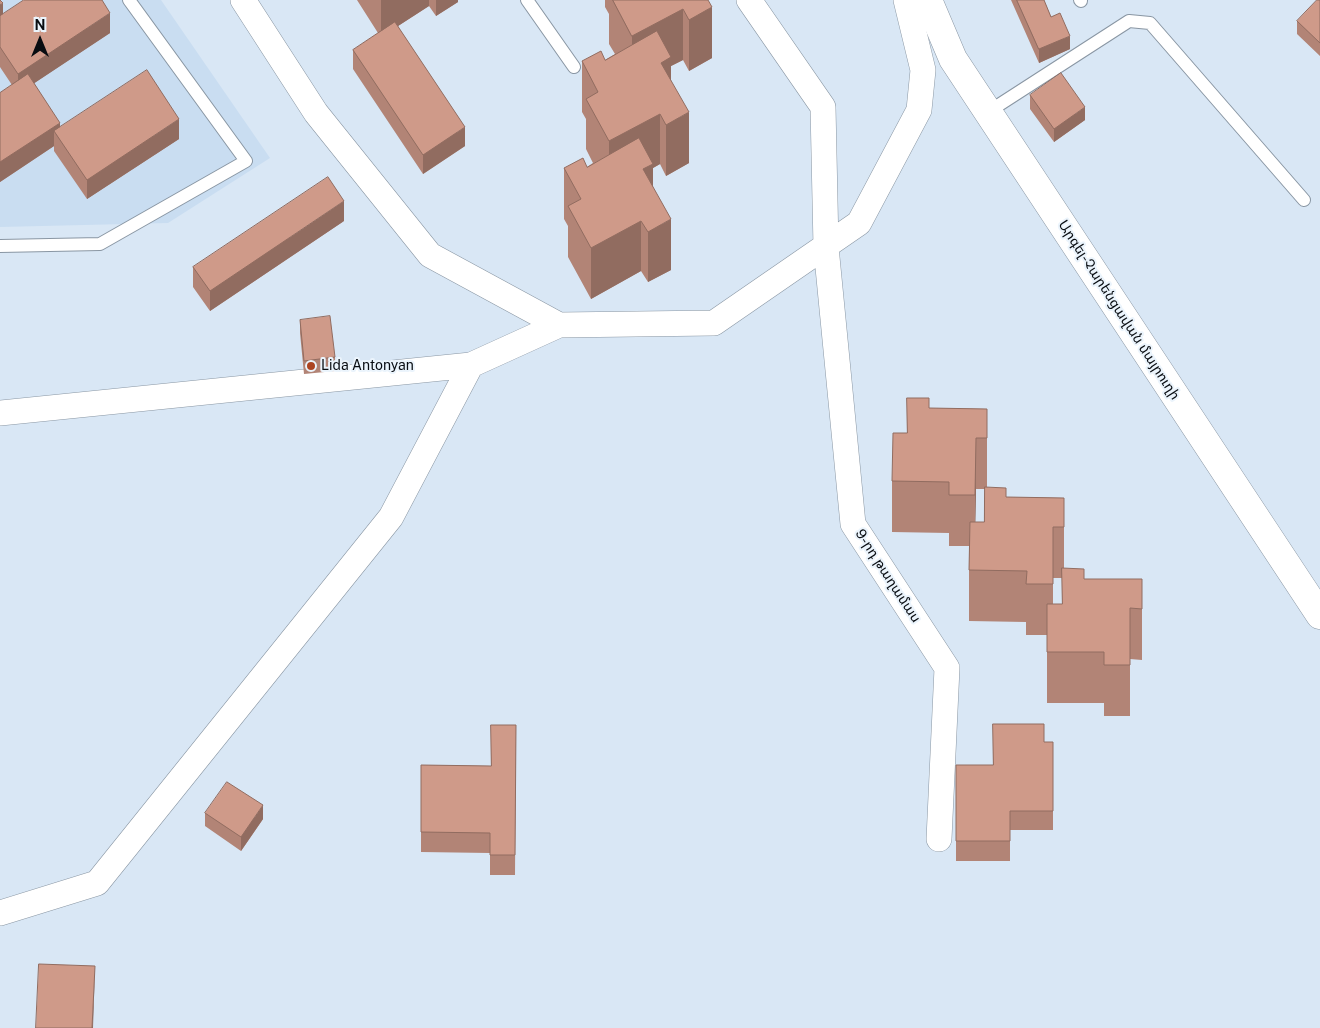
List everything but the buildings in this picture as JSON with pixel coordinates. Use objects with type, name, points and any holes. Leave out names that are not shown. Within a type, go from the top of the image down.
[{"type":"main road","name":"Արգել-Չարենցավան մայրուղի","points":[[928,0],[953,59],[1320,615]]},
{"type":"street","points":[[243,0],[316,113],[430,255],[559,324]]},
{"type":"street","name":"9-րդ թաղամաս","points":[[749,0],[823,107],[826,247],[853,524],[947,668],[939,839]]},
{"type":"street","points":[[0,413],[471,365],[559,324],[714,323],[859,223],[919,110],[923,70],[906,0]]},
{"type":"street","points":[[0,913],[97,883],[391,517],[471,365]]},
{"type":"lane","points":[[0,246],[100,244],[246,161],[129,0]]},
{"type":"lane","points":[[528,0],[574,68]]},
{"type":"lane","points":[[988,112],[1129,21],[1150,23],[1304,200]]},
{"type":"shaded area","points":[[0,0],[161,0],[270,158],[168,223],[0,227]]},
{"type":"place","name":"Lida Antonyan","points":[[311,366]]}]
